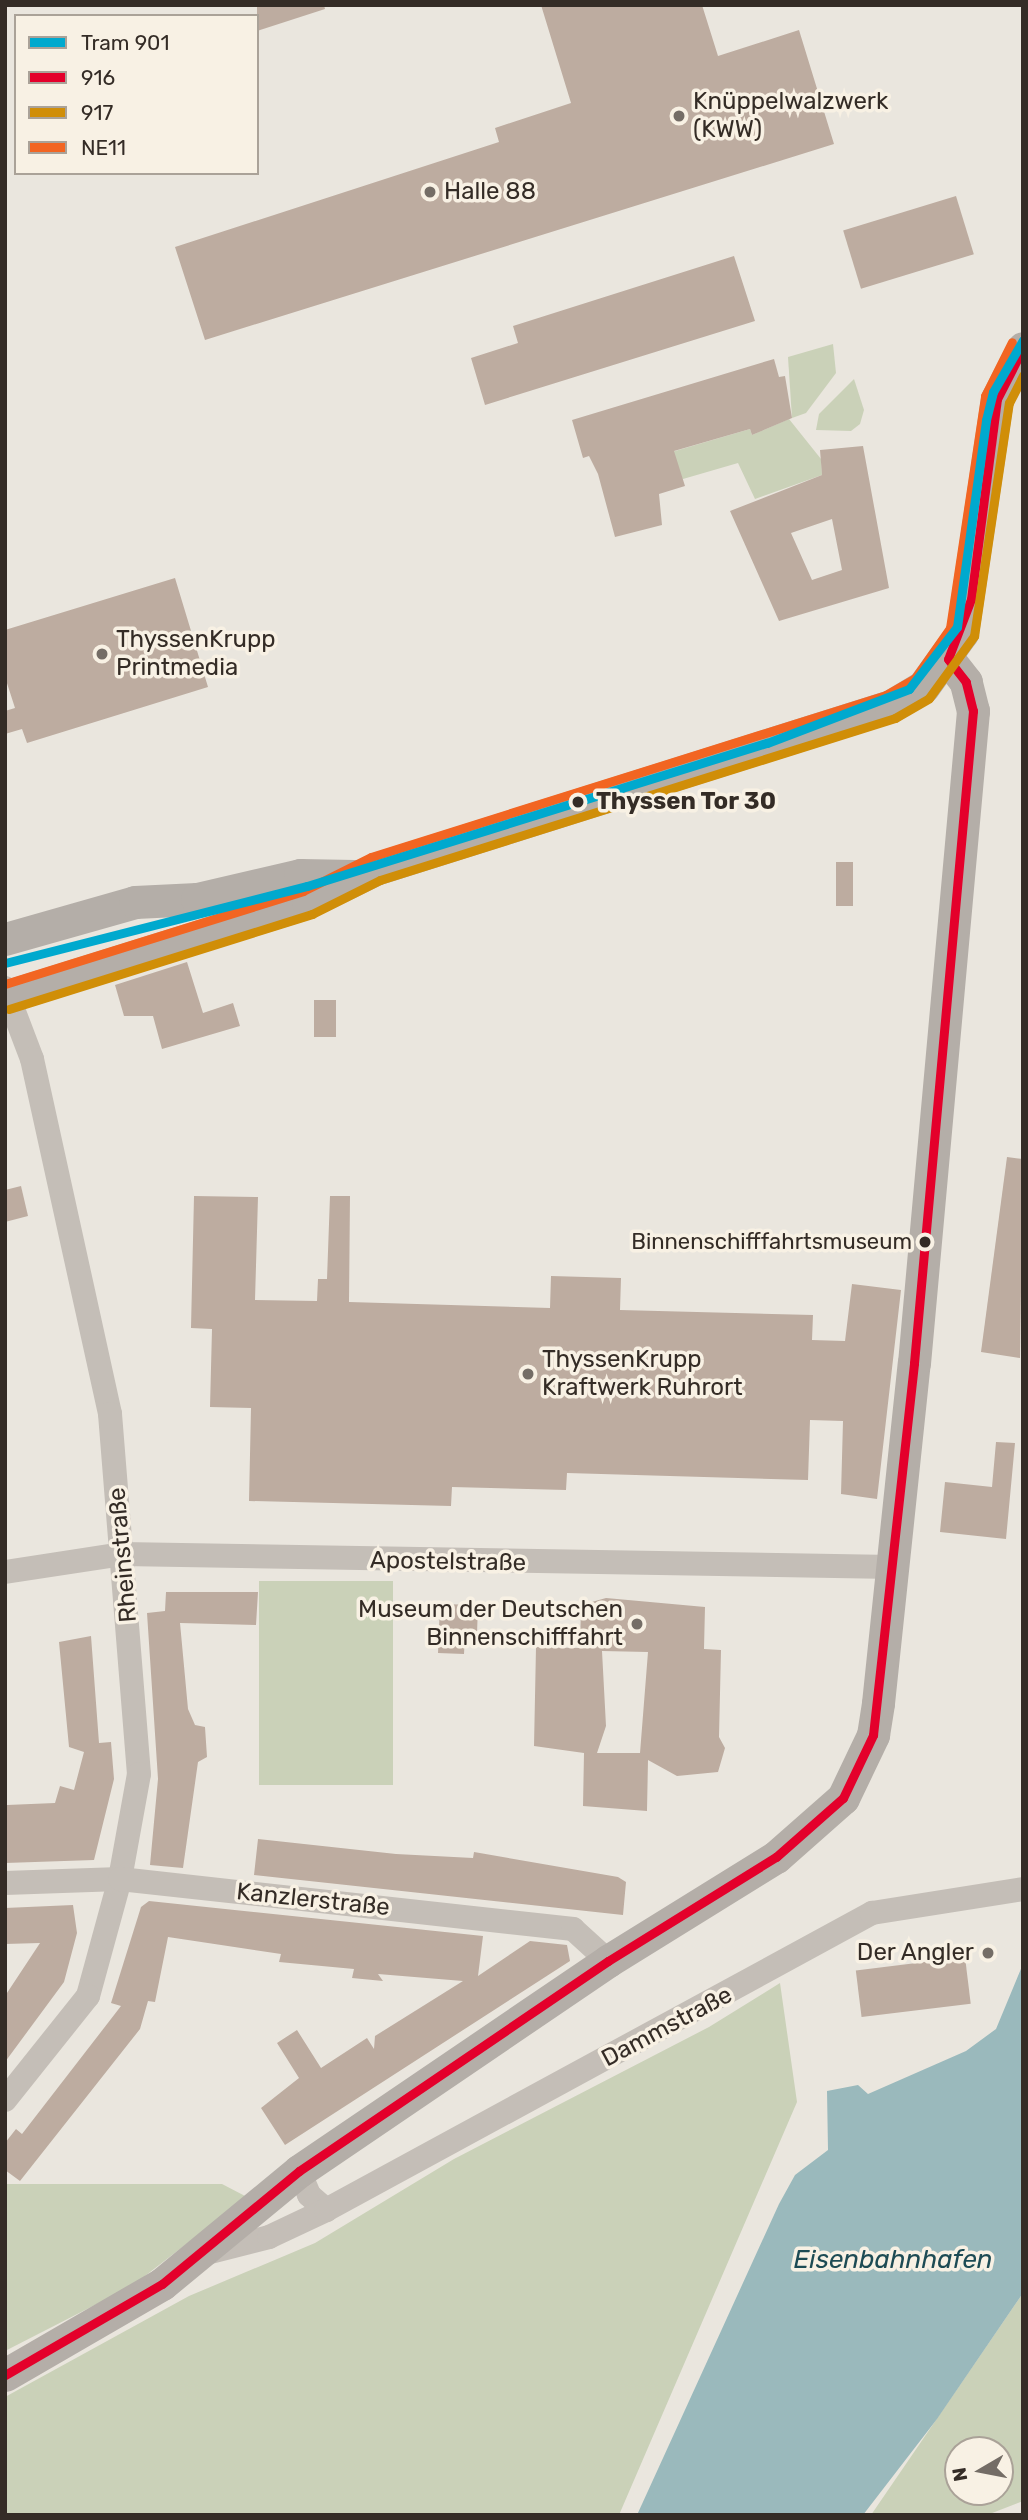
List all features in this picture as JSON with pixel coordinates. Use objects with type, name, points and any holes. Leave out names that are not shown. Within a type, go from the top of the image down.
[{"type":"street","points":[[6,993],[308,902],[354,876],[891,706],[923,687],[948,659],[971,599],[996,399],[1023,348]]},
{"type":"street","points":[[5,2375],[201,2255],[299,2171],[608,1961],[776,1857],[843,1798],[873,1735],[893,1567],[973,710],[966,682],[948,659]]},
{"type":"street","points":[[5,939],[135,902],[197,899],[300,875],[354,876]]},
{"type":"street","name":"Rheinstraße","points":[[5,2100],[88,1996],[120,1879],[139,1774],[110,1414],[32,1059],[6,993]]},
{"type":"street","name":"Apostelstraße","points":[[5,1572],[122,1554],[893,1567]]},
{"type":"street","name":"Kanzlerstraße","points":[[5,1883],[120,1879],[573,1929],[608,1961]]},
{"type":"street","name":"Dammstraße","points":[[201,2255],[269,2237],[326,2210],[890,1907],[1023,1889]]},
{"type":"street","points":[[299,2171],[309,2195],[326,2210]]},
{"type":"green space","points":[[833,344],[836,373],[806,413],[792,418],[788,357]]},
{"type":"green space","points":[[854,379],[864,410],[860,424],[851,431],[816,430],[819,414]]},
{"type":"green space","points":[[789,419],[821,459],[822,475],[755,499],[738,463],[683,479],[641,461],[750,429],[752,435]]},
{"type":"green space","points":[[259,1581],[393,1581],[393,1785],[259,1785]]},
{"type":"green space","points":[[780,1983],[797,2102],[619,2515],[5,2515],[5,2397],[189,2296],[315,2243],[454,2159],[709,2027]]},
{"type":"green space","points":[[5,2184],[222,2184],[247,2197],[132,2286],[5,2351]]},
{"type":"green space","points":[[1023,2293],[1023,2501],[1014,2504],[1014,2436],[944,2436],[944,2506],[1010,2506],[987,2515],[871,2515]]},
{"type":"water","name":"Eisenbahnhafen","points":[[1023,1964],[1023,2293],[937,2419],[863,2515],[637,2515],[779,2204],[795,2175],[828,2150],[827,2091],[858,2085],[868,2094],[966,2051],[996,2029]]},
{"type":"building","points":[[257,5],[324,5],[325,9],[259,30]]},
{"type":"building","points":[[541,5],[702,5],[718,56],[799,30],[834,144],[205,340],[175,247],[499,142],[495,128],[571,103]]},
{"type":"building","points":[[956,196],[974,254],[861,289],[843,230]]},
{"type":"building","points":[[734,256],[755,321],[485,405],[471,358],[518,343],[513,326]]},
{"type":"building","points":[[774,359],[779,377],[785,376],[792,418],[752,435],[750,429],[674,451],[685,486],[659,494],[662,525],[615,537],[598,474],[589,456],[583,458],[572,420]]},
{"type":"building","points":[[863,446],[889,588],[779,621],[730,511],[822,475],[820,450]],"holes":[[[832,519],[842,570],[812,580],[791,533]]]},
{"type":"building","name":"ThyssenKrupp Printmedia","points":[[175,578],[208,687],[27,743],[22,729],[5,734],[5,711],[15,708],[5,677],[5,630]]},
{"type":"building","points":[[836,862],[853,862],[853,906],[836,906]]},
{"type":"building","points":[[187,962],[203,1013],[233,1003],[240,1026],[162,1049],[153,1016],[124,1016],[115,985]]},
{"type":"building","points":[[314,1000],[336,1000],[336,1037],[314,1037]]},
{"type":"building","points":[[1007,1157],[1023,1159],[1020,1358],[981,1352]]},
{"type":"building","points":[[21,1186],[28,1216],[5,1222],[5,1190]]},
{"type":"building","name":"ThyssenKrupp Kraftwerk Ruhrort","points":[[194,1196],[258,1197],[255,1300],[317,1301],[318,1279],[327,1279],[330,1196],[350,1196],[349,1302],[550,1308],[551,1276],[621,1278],[620,1310],[813,1315],[812,1340],[845,1341],[852,1284],[901,1290],[877,1499],[841,1494],[843,1421],[810,1420],[808,1480],[567,1473],[566,1490],[452,1487],[451,1506],[249,1501],[251,1408],[210,1407],[212,1329],[191,1328]]},
{"type":"building","points":[[996,1442],[1015,1443],[1006,1539],[940,1532],[945,1482],[992,1487]]},
{"type":"building","points":[[166,1592],[258,1592],[256,1625],[180,1623],[188,1709],[195,1725],[205,1727],[207,1757],[198,1762],[183,1868],[150,1865],[158,1779],[147,1613],[165,1611]]},
{"type":"building","points":[[606,1598],[705,1607],[704,1649],[721,1650],[719,1737],[725,1748],[718,1772],[677,1776],[648,1760],[647,1811],[583,1806],[584,1753],[534,1746],[536,1647],[580,1648],[581,1605]],"holes":[[[602,1651],[648,1652],[640,1753],[597,1753],[606,1726]]]},
{"type":"building","points":[[440,1604],[478,1605],[477,1634],[465,1634],[464,1654],[438,1653]]},
{"type":"building","points":[[91,1636],[99,1743],[111,1742],[114,1779],[94,1860],[5,1863],[7,1805],[55,1803],[60,1786],[74,1790],[84,1752],[69,1747],[59,1642]]},
{"type":"building","points":[[258,1839],[396,1854],[473,1858],[474,1852],[618,1877],[626,1882],[623,1915],[254,1875]]},
{"type":"building","points":[[149,1901],[483,1936],[478,1976],[530,1941],[567,1945],[570,1961],[285,2145],[261,2108],[299,2078],[277,2043],[297,2030],[321,2068],[367,2038],[374,2049],[375,2036],[463,1981],[378,1974],[383,1981],[352,1978],[354,1969],[279,1962],[281,1954],[168,1937],[155,2002],[148,2001],[140,2029],[20,2181],[5,2170],[5,2143],[16,2129],[22,2134],[121,2006],[111,2003],[141,1907]]},
{"type":"building","points":[[73,1905],[77,1933],[64,1982],[5,2062],[5,1996],[40,1943],[5,1944],[5,1908]]},
{"type":"building","points":[[965,1957],[971,2004],[862,2017],[856,1970]]},
{"type":"tram line","name":"901","points":[[5,963],[307,886],[767,743],[909,689],[957,627],[986,420],[993,392],[1023,340]]},
{"type":"transit line","name":"NE11","points":[[5,984],[303,891],[371,857],[886,695],[915,678],[950,628],[985,396],[1012,342]]},
{"type":"transit line","name":"916","points":[[948,659],[971,599],[997,399],[1023,348]]},
{"type":"transit line","name":"917","points":[[9,1009],[312,914],[380,880],[895,718],[929,698],[974,636],[1009,403],[1023,375]]},
{"type":"transit line","name":"916","points":[[5,2375],[162,2284],[299,2171],[608,1961],[776,1857],[843,1798],[873,1735],[914,1363],[973,711],[966,682],[948,659]]},
{"type":"place","name":"Knüppelwalzwerk (KWW)","points":[[679,116]]},
{"type":"place","name":"Halle 88","points":[[430,192]]},
{"type":"place","name":"ThyssenKrupp Printmedia","points":[[102,654]]},
{"type":"place","name":"Thyssen Tor 30","points":[[578,802]]},
{"type":"place","name":"Binnenschifffahrtsmuseum","points":[[925,1242]]},
{"type":"place","name":"ThyssenKrupp Kraftwerk Ruhrort","points":[[528,1374]]},
{"type":"place","name":"Museum der Deutschen Binnenschifffahrt","points":[[637,1624]]},
{"type":"place","name":"Der Angler","points":[[988,1953]]}]
